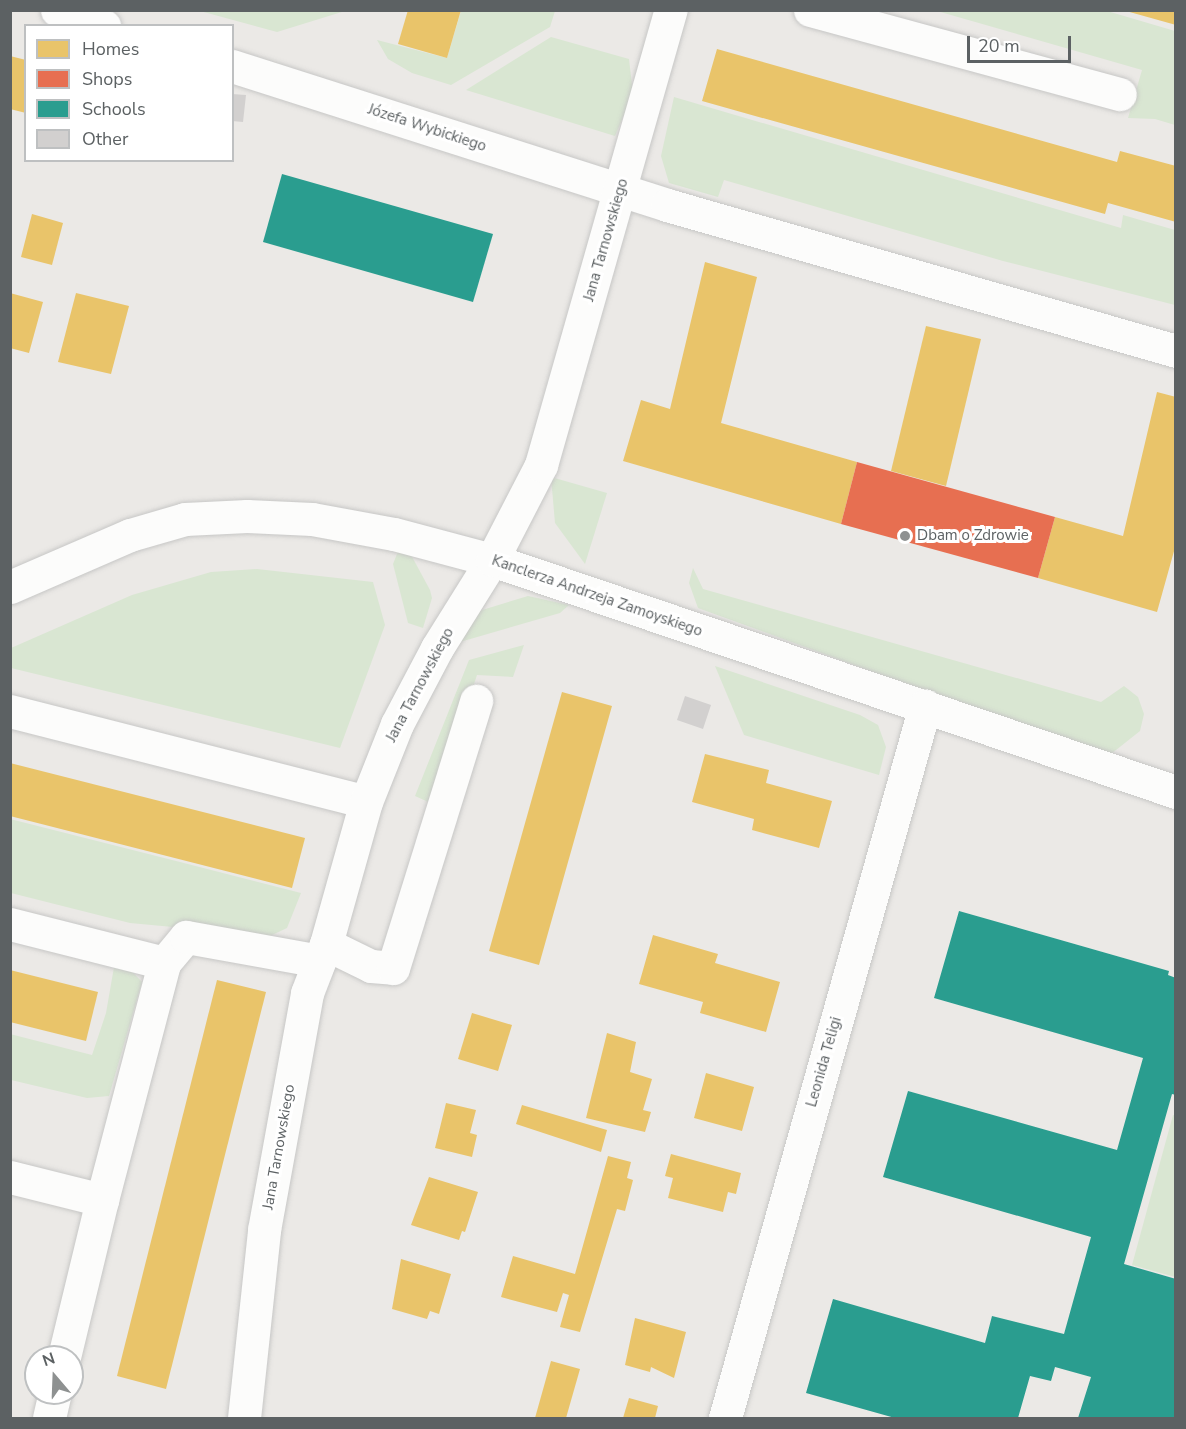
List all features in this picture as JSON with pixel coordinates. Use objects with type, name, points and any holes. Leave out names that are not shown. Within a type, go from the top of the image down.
[{"type":"street","points":[[57,10],[98,24]]},
{"type":"street","name":"Jana Tarnowskiego","points":[[244,1419],[264,1230],[307,993],[323,952],[366,802],[397,724],[437,648],[492,560],[541,465],[671,10]]},
{"type":"street","points":[[810,10],[1120,94]]},
{"type":"street","name":"Józefa Wybickiego","points":[[234,67],[621,190],[1176,351]]},
{"type":"street","name":"Kanclerza Andrzeja Zamoyskiego","points":[[10,587],[130,535],[185,519],[312,519],[394,534],[492,560],[1176,792]]},
{"type":"street","points":[[67,1345],[164,963],[186,937],[323,952],[371,966],[393,968],[476,701]]},
{"type":"street","name":"Leonida Teligi","points":[[725,1419],[925,706]]},
{"type":"street","points":[[10,711],[366,802]]},
{"type":"street","points":[[10,924],[164,963]]},
{"type":"street","points":[[10,1177],[102,1200]]},
{"type":"green space","points":[[200,10],[345,11],[277,32]]},
{"type":"green space","points":[[461,11],[555,11],[550,27],[451,85],[412,73],[388,59],[377,40],[447,58]]},
{"type":"green space","points":[[937,11],[1107,11],[1175,31],[1175,125],[1155,119],[1128,118],[1142,70]]},
{"type":"green space","points":[[551,37],[629,59],[633,94],[615,136],[466,90]]},
{"type":"green space","points":[[674,97],[1121,228],[1123,215],[1175,230],[1175,305],[1003,261],[724,180],[718,197],[669,183],[661,156]]},
{"type":"green space","points":[[551,477],[607,493],[585,564],[555,523]]},
{"type":"green space","points":[[399,549],[410,553],[430,590],[432,598],[423,628],[408,623],[393,564]]},
{"type":"green space","points":[[693,568],[703,589],[1101,702],[1124,686],[1138,697],[1144,714],[1140,731],[1111,754],[868,670],[698,608],[689,583]]},
{"type":"green space","points":[[257,569],[373,582],[385,625],[340,748],[11,668],[11,648],[132,595],[211,572]]},
{"type":"green space","points":[[528,596],[569,605],[560,613],[460,642],[479,611]]},
{"type":"green space","points":[[524,645],[513,677],[477,675],[435,805],[415,796],[469,660]]},
{"type":"green space","points":[[715,666],[860,715],[878,725],[886,747],[879,775],[744,735]]},
{"type":"green space","points":[[10,819],[301,893],[287,928],[270,936],[130,923],[11,893]]},
{"type":"green space","points":[[126,965],[142,982],[109,1096],[87,1098],[11,1080],[10,1034],[92,1055],[106,1013],[114,967]]},
{"type":"green space","points":[[1173,1115],[1176,1116],[1175,1277],[1132,1265]]},
{"type":"building: Homes","points":[[408,10],[461,10],[447,58],[398,44]]},
{"type":"building: Homes","points":[[1126,10],[1176,10],[1176,25],[1126,11]]},
{"type":"building: Homes","points":[[717,49],[1117,162],[1120,151],[1176,166],[1176,222],[1108,203],[1105,214],[702,101]]},
{"type":"building: Homes","points":[[10,56],[24,60],[24,112],[10,109]]},
{"type":"building: Homes","points":[[32,214],[63,223],[52,265],[21,257]]},
{"type":"building: Homes","points":[[705,262],[757,277],[721,423],[857,462],[841,524],[623,461],[641,400],[670,409]]},
{"type":"building: Homes","points":[[10,293],[43,302],[29,353],[10,348]]},
{"type":"building: Homes","points":[[76,293],[129,306],[111,374],[58,362]]},
{"type":"building: Homes","points":[[926,326],[981,339],[946,486],[891,471]]},
{"type":"building: Homes","points":[[1157,392],[1176,397],[1176,544],[1157,612],[1038,578],[1055,517],[1123,536]]},
{"type":"building: Homes","points":[[562,692],[612,706],[539,965],[489,951]]},
{"type":"building: Homes","points":[[705,754],[769,770],[766,783],[832,801],[819,848],[752,830],[754,819],[692,802]]},
{"type":"building: Homes","points":[[10,763],[305,838],[292,888],[10,816]]},
{"type":"building: Homes","points":[[653,935],[718,954],[715,963],[780,982],[766,1032],[700,1013],[703,1002],[639,984]]},
{"type":"building: Homes","points":[[10,970],[98,992],[86,1041],[10,1022]]},
{"type":"building: Homes","points":[[217,980],[266,992],[166,1389],[117,1376]]},
{"type":"building: Homes","points":[[472,1013],[512,1025],[498,1071],[458,1059]]},
{"type":"building: Homes","points":[[607,1033],[636,1042],[630,1072],[652,1079],[643,1110],[651,1112],[645,1132],[586,1118]]},
{"type":"building: Homes","points":[[706,1073],[754,1087],[742,1131],[694,1118]]},
{"type":"building: Homes","points":[[446,1103],[476,1110],[470,1133],[477,1135],[472,1157],[435,1148]]},
{"type":"building: Homes","points":[[522,1105],[607,1130],[601,1152],[516,1124]]},
{"type":"building: Homes","points":[[671,1154],[741,1173],[736,1194],[728,1192],[723,1212],[668,1198],[673,1178],[665,1176]]},
{"type":"building: Homes","points":[[608,1156],[631,1162],[627,1178],[633,1180],[625,1211],[617,1209],[580,1332],[560,1327],[569,1295],[563,1293],[557,1312],[501,1297],[513,1256],[575,1274]]},
{"type":"building: Homes","points":[[429,1177],[478,1192],[465,1232],[462,1231],[459,1240],[411,1225]]},
{"type":"building: Homes","points":[[401,1259],[451,1274],[439,1314],[430,1311],[427,1319],[392,1309]]},
{"type":"building: Homes","points":[[635,1318],[686,1332],[674,1378],[651,1367],[650,1372],[625,1365]]},
{"type":"building: Homes","points":[[551,1361],[580,1369],[566,1418],[535,1418]]},
{"type":"building: Homes","points":[[629,1398],[658,1406],[655,1418],[623,1418]]},
{"type":"building: Shops","points":[[857,462],[1055,517],[1038,578],[841,524]]},
{"type":"building: Schools","points":[[282,174],[493,234],[473,302],[263,242]]},
{"type":"building: Schools","points":[[959,911],[1169,971],[1168,975],[1176,978],[1176,1095],[1172,1094],[1124,1264],[1176,1279],[1176,1418],[1078,1418],[1091,1377],[1055,1367],[1051,1381],[1030,1376],[1018,1418],[895,1418],[806,1393],[833,1299],[985,1343],[992,1316],[1064,1334],[1091,1237],[883,1177],[908,1091],[1117,1150],[1143,1058],[934,998]]},
{"type":"building: Other","points":[[234,94],[246,95],[243,122],[234,121]]},
{"type":"building: Other","points":[[685,696],[711,705],[703,729],[677,720]]},
{"type":"place","name":"Dbam o Zdrowie","points":[[905,536]]}]
